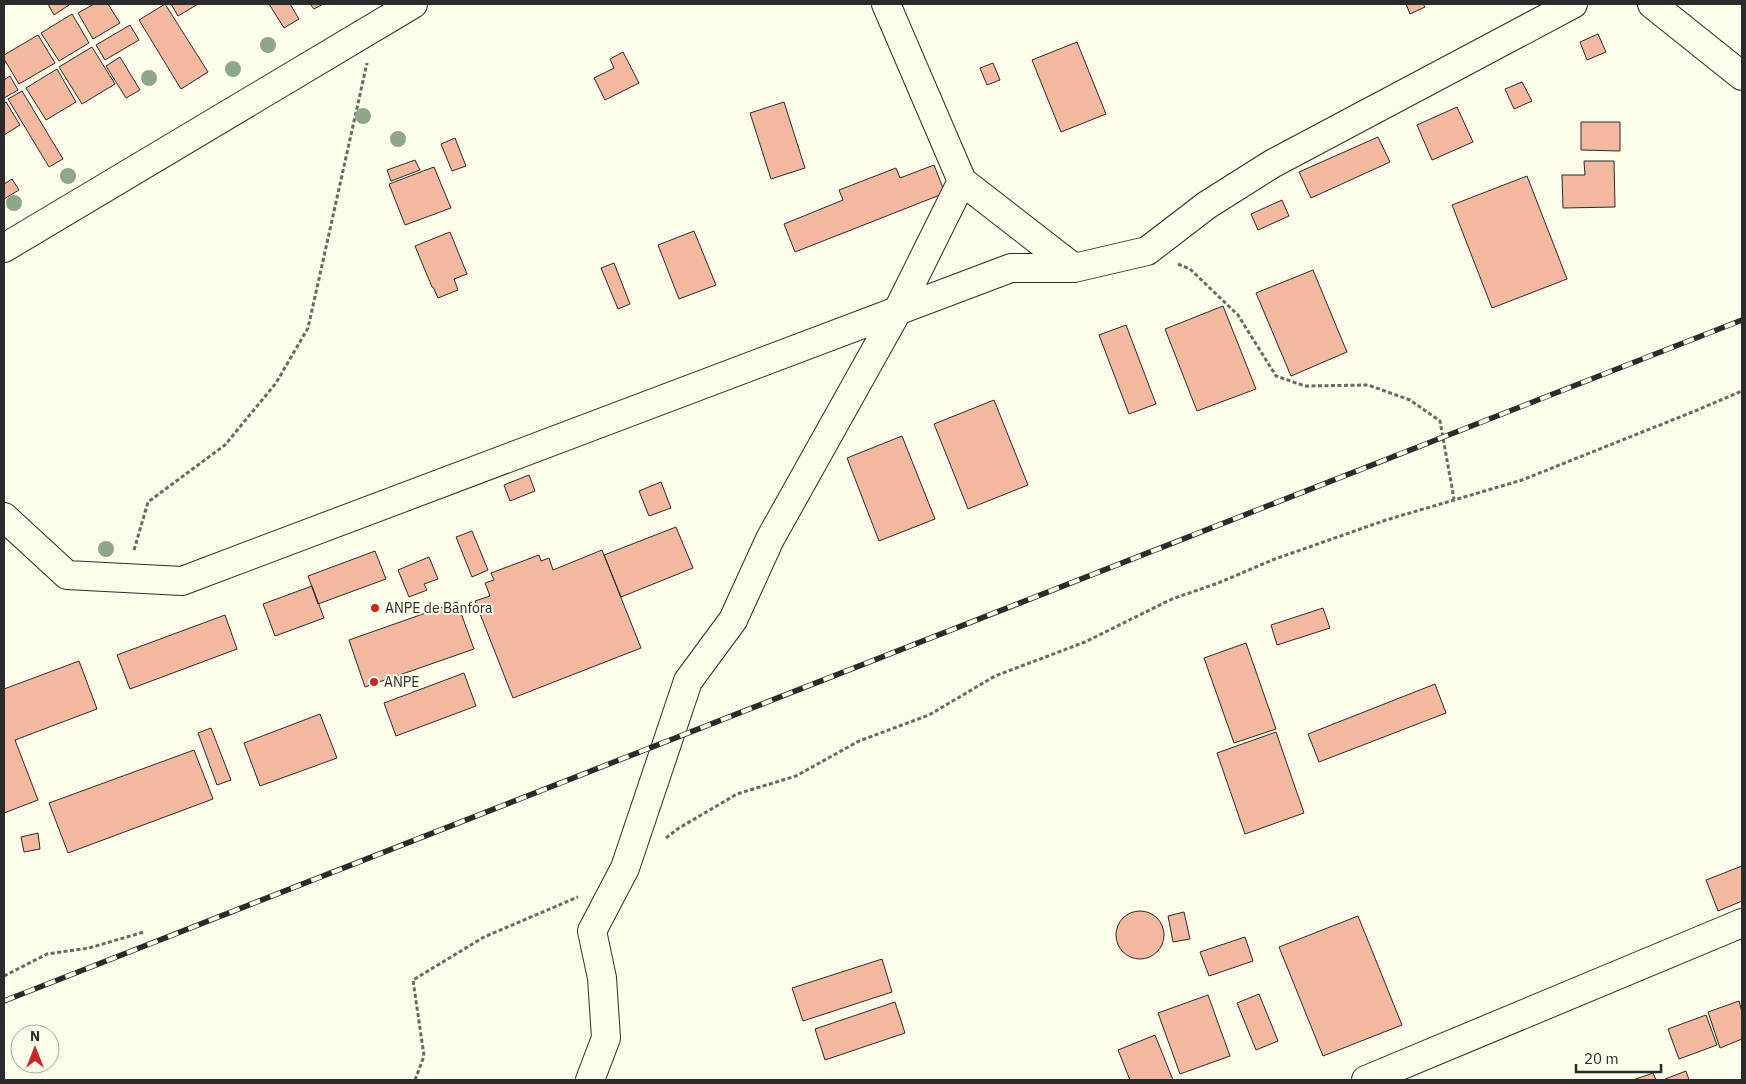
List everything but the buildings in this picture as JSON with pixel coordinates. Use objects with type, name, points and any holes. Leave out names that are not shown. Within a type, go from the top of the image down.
[{"type":"street","points":[[4,248],[413,4]]},
{"type":"street","points":[[886,4],[962,181],[1074,268]]},
{"type":"street","points":[[4,517],[67,575],[182,580],[1011,268],[1074,268],[1147,251],[1207,205],[1272,164],[1573,4]]},
{"type":"street","points":[[1652,4],[1742,76]]},
{"type":"street","points":[[590,1080],[606,1038],[602,978],[592,932],[626,868],[688,681],[733,620],[770,539],[898,310],[962,181]]},
{"type":"street","points":[[1366,1080],[1742,923]]},
{"type":"path","points":[[126,578],[148,502],[225,445],[276,383],[308,328],[376,26]]},
{"type":"path","points":[[1147,251],[1190,269],[1238,315],[1276,376],[1305,386],[1368,385],[1410,400],[1440,421],[1454,499]]},
{"type":"path","points":[[664,840],[679,828],[737,794],[796,776],[859,741],[929,715],[995,676],[1085,642],[1172,599],[1218,583],[1275,559],[1386,520],[1522,480],[1742,391]]},
{"type":"path","points":[[415,1080],[424,1056],[413,980],[484,937],[584,894]]},
{"type":"path","points":[[4,976],[47,954],[89,948],[144,932]]},
{"type":"railway","points":[[4,1001],[1742,320]]},
{"type":"place","name":"ANPE de Banfora","points":[[375,608]]},
{"type":"place","name":"ANPE","points":[[374,682]]}]
